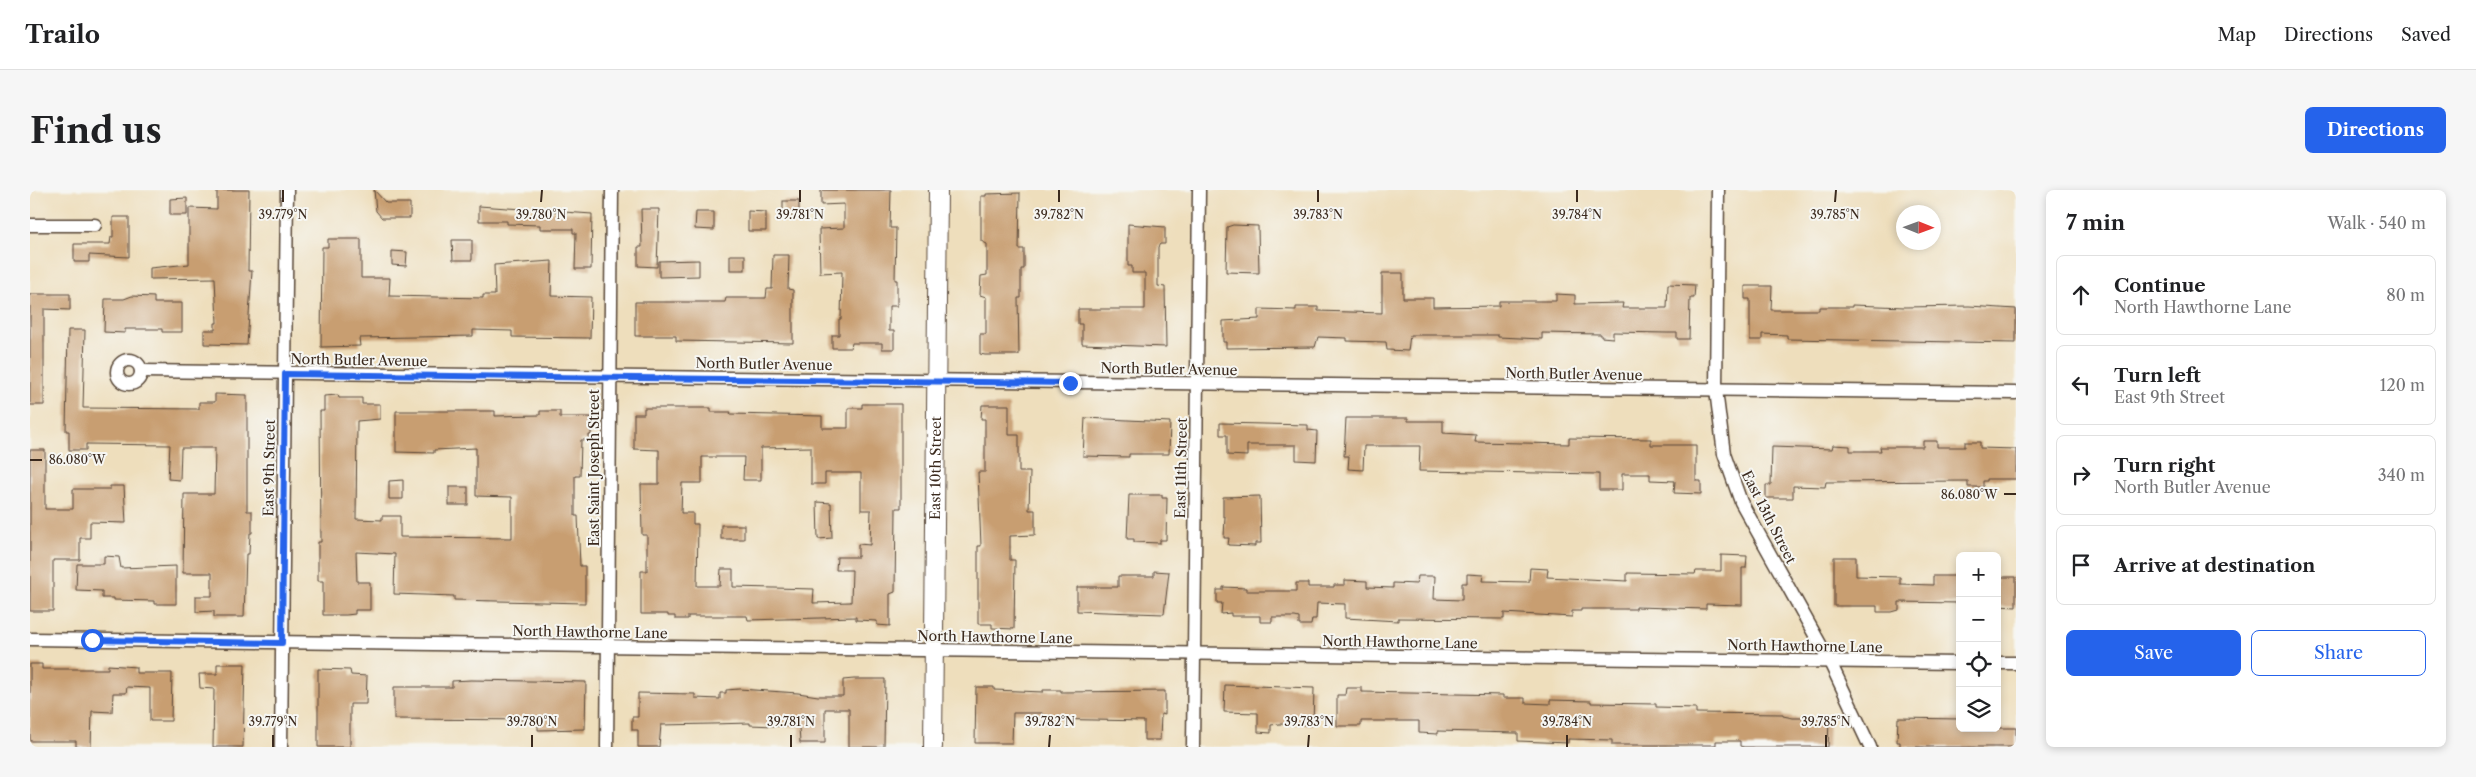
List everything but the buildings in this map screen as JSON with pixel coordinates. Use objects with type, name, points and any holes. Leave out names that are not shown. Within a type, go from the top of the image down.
[{"type":"main road","name":"East 10th Street","points":[[933,747],[938,190]]},
{"type":"street","name":"East 9th Street","points":[[281,747],[287,190]]},
{"type":"street","name":"East Saint Joseph Street","points":[[607,747],[612,190]]},
{"type":"street","name":"East 11th Street","points":[[1193,747],[1198,190]]},
{"type":"street","name":"East 13th Street","points":[[1718,190],[1716,390],[1721,440],[1736,490],[1830,662],[1870,747]]},
{"type":"street","points":[[30,225],[95,225]]},
{"type":"street","name":"North Butler Avenue","points":[[141,371],[2016,394]]},
{"type":"street","name":"North Hawthorne Lane","points":[[30,640],[1956,663]]},
{"type":"street","points":[[2001,663],[2016,663]]},
{"type":"route","points":[[92,640],[282,643],[285,374],[1070,383]]}]
